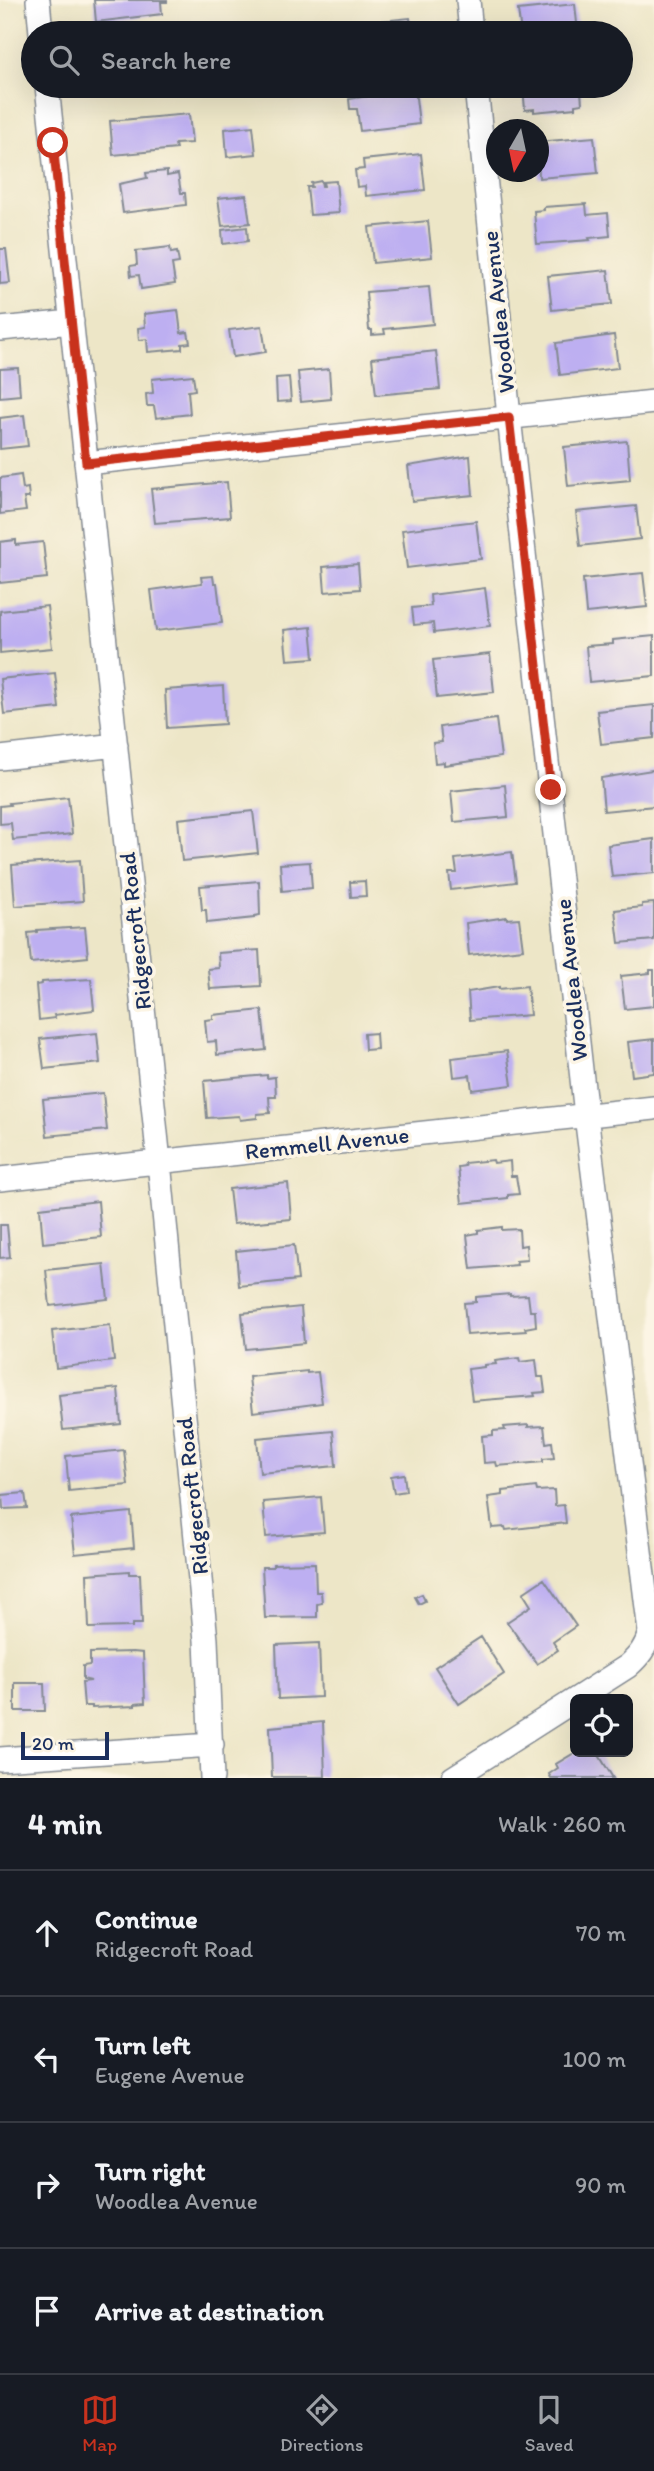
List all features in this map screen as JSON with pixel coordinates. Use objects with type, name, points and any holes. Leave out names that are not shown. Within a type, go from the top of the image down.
[{"type":"street","points":[[38,0],[40,21]]},
{"type":"street","points":[[468,0],[470,21]]},
{"type":"street","name":"Ridgecroft Road","points":[[48,98],[205,1627],[212,1778]]},
{"type":"street","name":"Woodlea Avenue","points":[[468,1774],[628,1666],[647,1645],[650,1632],[586,1115],[509,417],[477,98]]},
{"type":"street","points":[[0,329],[72,322]]},
{"type":"street","points":[[86,463],[654,402]]},
{"type":"street","points":[[0,758],[116,745]]},
{"type":"street","name":"Remmell Avenue","points":[[0,1179],[654,1108]]},
{"type":"street","points":[[0,1759],[212,1745]]},
{"type":"building","points":[[94,0],[167,0],[161,2],[162,14],[96,21]]},
{"type":"building","points":[[575,4],[577,21],[519,21],[518,10]]},
{"type":"building","points":[[410,18],[410,21],[381,21]]},
{"type":"building","points":[[416,98],[419,124],[360,131],[357,109],[350,109],[349,99]]},
{"type":"building","points":[[524,98],[582,98],[582,104],[575,105],[575,108],[534,112],[534,109],[525,110]]},
{"type":"building","points":[[189,114],[192,143],[175,144],[176,149],[113,155],[110,121]]},
{"type":"building","points":[[253,126],[256,154],[227,157],[225,129]]},
{"type":"building","points":[[594,137],[598,173],[549,177],[549,141]]},
{"type":"building","points":[[421,154],[425,190],[366,196],[365,186],[357,187],[355,170],[364,169],[363,160]]},
{"type":"building","points":[[167,171],[167,176],[178,174],[186,205],[123,213],[119,184],[147,178],[146,173]]},
{"type":"building","points":[[321,181],[324,186],[323,182],[336,181],[339,213],[310,215],[307,187],[312,187],[311,183]]},
{"type":"building","points":[[246,195],[250,223],[222,226],[218,198]]},
{"type":"building","points":[[586,204],[587,215],[608,213],[610,236],[537,244],[534,211],[544,210],[544,207]]},
{"type":"building","points":[[428,221],[432,257],[373,263],[369,227]]},
{"type":"building","points":[[247,227],[248,241],[223,244],[222,230]]},
{"type":"building","points":[[170,247],[171,253],[177,252],[179,263],[172,264],[175,284],[141,289],[139,275],[131,276],[130,266],[137,265],[136,251]]},
{"type":"building","points":[[0,249],[6,249],[10,283],[0,284]]},
{"type":"building","points":[[608,270],[612,304],[552,310],[548,276]]},
{"type":"building","points":[[429,287],[433,324],[384,329],[385,334],[372,335],[372,330],[369,330],[366,292]]},
{"type":"building","points":[[178,310],[181,333],[188,332],[190,343],[182,344],[182,349],[148,352],[147,339],[139,340],[138,328],[145,327],[144,314]]},
{"type":"building","points":[[262,326],[266,352],[233,357],[229,330]]},
{"type":"building","points":[[614,335],[618,368],[560,375],[556,343]]},
{"type":"building","points":[[436,351],[440,389],[376,395],[372,358]]},
{"type":"building","points":[[18,368],[20,395],[0,397],[0,369]]},
{"type":"building","points":[[329,369],[331,399],[301,402],[298,372]]},
{"type":"building","points":[[193,375],[195,390],[188,391],[190,414],[156,418],[154,406],[147,406],[146,394],[153,393],[152,379]]},
{"type":"building","points":[[289,377],[291,401],[277,402],[276,378]]},
{"type":"building","points":[[24,415],[28,446],[0,449],[0,418]]},
{"type":"building","points":[[627,441],[630,480],[568,486],[564,447]]},
{"type":"building","points":[[470,456],[473,495],[412,501],[408,466]]},
{"type":"building","points":[[21,475],[23,489],[28,488],[29,498],[24,498],[26,511],[0,514],[0,478]]},
{"type":"building","points":[[227,482],[230,517],[155,523],[151,489]]},
{"type":"building","points":[[636,506],[640,539],[580,546],[576,512]]},
{"type":"building","points":[[476,521],[481,559],[407,568],[402,530]]},
{"type":"building","points":[[16,540],[16,545],[43,542],[47,578],[0,583],[0,542]]},
{"type":"building","points":[[358,564],[360,589],[325,592],[323,567]]},
{"type":"building","points":[[643,573],[647,607],[586,613],[583,579]]},
{"type":"building","points":[[213,576],[214,583],[217,583],[222,623],[156,631],[151,590],[202,583],[201,577]]},
{"type":"building","points":[[485,588],[490,626],[434,633],[433,623],[414,625],[412,608],[431,606],[430,595]]},
{"type":"building","points":[[47,606],[52,648],[0,653],[0,611]]},
{"type":"building","points":[[311,627],[314,658],[287,660],[284,630]]},
{"type":"building","points":[[654,636],[654,676],[589,682],[586,646]]},
{"type":"building","points":[[490,654],[494,692],[437,698],[433,660]]},
{"type":"building","points":[[55,673],[59,708],[4,714],[0,679]]},
{"type":"building","points":[[223,686],[225,724],[167,728],[165,690]]},
{"type":"building","points":[[654,705],[654,738],[601,744],[597,711]]},
{"type":"building","points":[[496,719],[501,757],[444,765],[444,762],[435,763],[433,743],[442,742],[440,727]]},
{"type":"building","points":[[652,770],[654,806],[604,811],[601,778]]},
{"type":"building","points":[[505,785],[508,817],[454,822],[451,791]]},
{"type":"building","points":[[68,797],[72,834],[13,840],[11,823],[0,824],[0,806]]},
{"type":"building","points":[[253,811],[258,853],[182,861],[178,819]]},
{"type":"building","points":[[654,839],[654,873],[612,877],[608,845]]},
{"type":"building","points":[[512,852],[516,882],[451,890],[449,873],[457,873],[455,859]]},
{"type":"building","points":[[80,860],[83,901],[15,906],[12,865]]},
{"type":"building","points":[[310,862],[312,888],[282,891],[280,864]]},
{"type":"building","points":[[259,881],[260,915],[207,923],[206,910],[202,910],[200,886]]},
{"type":"building","points":[[365,881],[366,896],[351,897],[350,882]]},
{"type":"building","points":[[654,903],[654,940],[619,943],[615,910]]},
{"type":"building","points":[[507,917],[519,918],[523,949],[469,955],[466,923]]},
{"type":"building","points":[[85,927],[88,957],[31,963],[28,933]]},
{"type":"building","points":[[259,950],[261,986],[210,989],[208,969],[219,968],[218,953]]},
{"type":"building","points":[[650,970],[654,970],[654,1006],[625,1009],[621,976],[650,973]]},
{"type":"building","points":[[91,979],[94,1010],[54,1015],[55,1018],[39,1020],[36,985],[42,982]]},
{"type":"building","points":[[527,986],[530,1015],[470,1020],[468,992]]},
{"type":"building","points":[[262,1010],[266,1050],[217,1055],[216,1041],[207,1042],[205,1020],[213,1019],[213,1015]]},
{"type":"building","points":[[97,1033],[100,1063],[44,1069],[40,1039]]},
{"type":"building","points":[[376,1033],[377,1049],[365,1050],[364,1034]]},
{"type":"building","points":[[654,1039],[654,1073],[632,1076],[628,1042]]},
{"type":"building","points":[[507,1051],[512,1085],[472,1090],[470,1075],[454,1077],[452,1058]]},
{"type":"building","points":[[267,1075],[267,1078],[275,1077],[276,1097],[269,1097],[270,1113],[240,1120],[239,1116],[207,1118],[204,1081]]},
{"type":"building","points":[[103,1093],[107,1130],[47,1136],[43,1099]]},
{"type":"building","points":[[493,1160],[494,1163],[510,1161],[511,1176],[516,1176],[519,1194],[508,1195],[508,1198],[462,1203],[458,1167],[465,1166],[464,1163]]},
{"type":"building","points":[[288,1183],[291,1219],[233,1224],[229,1189]]},
{"type":"building","points":[[98,1201],[101,1237],[43,1243],[40,1208]]},
{"type":"building","points":[[0,1225],[7,1225],[10,1257],[0,1258]]},
{"type":"building","points":[[502,1227],[502,1230],[519,1229],[520,1246],[526,1245],[527,1260],[516,1261],[517,1265],[471,1269],[467,1235],[478,1233],[478,1230]]},
{"type":"building","points":[[294,1245],[298,1280],[239,1286],[236,1251]]},
{"type":"building","points":[[104,1264],[108,1299],[50,1306],[46,1270]]},
{"type":"building","points":[[528,1295],[530,1311],[535,1311],[536,1326],[525,1328],[526,1331],[467,1335],[464,1303],[476,1302],[476,1297]]},
{"type":"building","points":[[301,1307],[304,1343],[246,1349],[242,1313]]},
{"type":"building","points":[[110,1325],[114,1361],[56,1368],[52,1331]]},
{"type":"building","points":[[519,1358],[520,1362],[536,1360],[538,1377],[543,1377],[545,1392],[534,1393],[535,1396],[472,1401],[468,1369],[496,1364],[495,1361]]},
{"type":"building","points":[[318,1372],[322,1403],[253,1412],[249,1377]]},
{"type":"building","points":[[118,1388],[121,1424],[63,1430],[59,1395]]},
{"type":"building","points":[[544,1426],[546,1443],[552,1442],[554,1458],[543,1459],[543,1462],[497,1466],[496,1462],[484,1463],[482,1436],[493,1435],[493,1431],[505,1430],[504,1427]]},
{"type":"building","points":[[333,1431],[336,1466],[260,1473],[257,1438]]},
{"type":"building","points":[[124,1450],[128,1485],[69,1491],[66,1456]]},
{"type":"building","points":[[404,1474],[406,1491],[394,1493],[391,1476]]},
{"type":"building","points":[[536,1487],[537,1491],[554,1490],[555,1506],[564,1505],[566,1523],[506,1530],[505,1527],[492,1528],[488,1497],[503,1495],[503,1491]]},
{"type":"building","points":[[25,1493],[27,1508],[3,1509],[2,1495]]},
{"type":"building","points":[[321,1497],[324,1532],[266,1537],[263,1502]]},
{"type":"building","points":[[131,1512],[134,1548],[75,1554],[71,1518]]},
{"type":"building","points":[[315,1563],[316,1592],[321,1592],[322,1603],[317,1604],[317,1617],[265,1618],[262,1567],[273,1567],[273,1564]]},
{"type":"building","points":[[129,1571],[129,1574],[140,1574],[142,1624],[132,1624],[132,1627],[89,1628],[87,1574]]},
{"type":"building","points":[[544,1579],[576,1626],[553,1642],[558,1650],[537,1664],[507,1622],[531,1606],[523,1593]]},
{"type":"building","points":[[422,1594],[425,1601],[419,1604],[415,1597]]},
{"type":"building","points":[[481,1637],[504,1674],[459,1704],[435,1667]]},
{"type":"building","points":[[319,1643],[321,1697],[278,1699],[276,1645]]},
{"type":"building","points":[[90,1653],[143,1653],[145,1703],[135,1706],[84,1706],[82,1682],[91,1681],[83,1679],[83,1666],[90,1665]]},
{"type":"building","points":[[15,1683],[44,1683],[45,1711],[15,1711]]},
{"type":"building","points":[[323,1722],[325,1777],[272,1777],[270,1727]]},
{"type":"building","points":[[570,1756],[600,1757],[613,1778],[551,1778],[549,1774],[558,1768],[556,1764]]},
{"type":"route","points":[[53,143],[86,463],[509,417],[551,790]]}]
